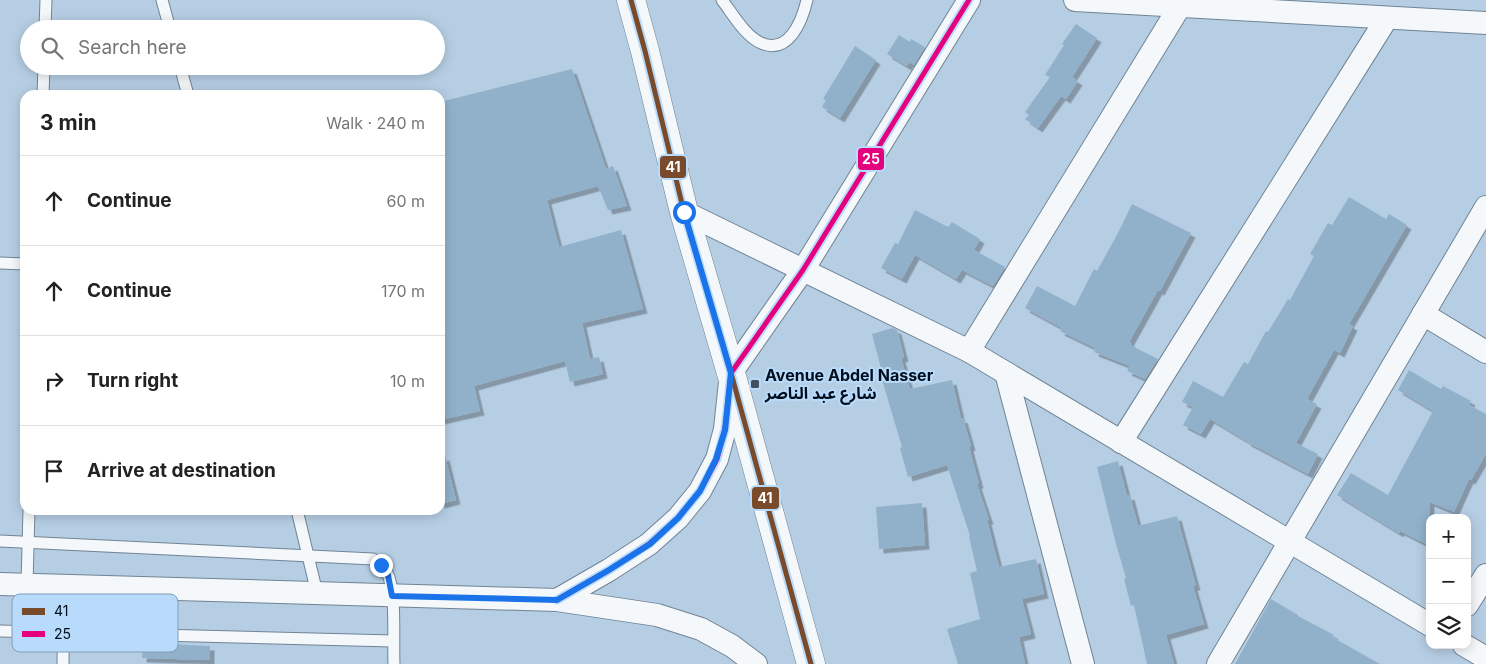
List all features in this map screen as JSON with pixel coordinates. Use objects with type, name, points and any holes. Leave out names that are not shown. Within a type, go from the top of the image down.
[{"type":"main road","points":[[631,0],[684,212],[812,664]]},
{"type":"street","points":[[557,600],[650,544],[678,518],[700,491],[716,459],[725,430],[731,373],[803,270],[969,0]]},
{"type":"street","points":[[1075,0],[1486,24]]},
{"type":"street","points":[[969,351],[1180,6]]},
{"type":"street","points":[[1122,442],[1388,18]]},
{"type":"street","points":[[1218,664],[1486,207]]},
{"type":"street","points":[[684,212],[969,351],[1426,623]]},
{"type":"street","points":[[1423,314],[1486,352]]},
{"type":"street","points":[[1006,373],[1083,664]]},
{"type":"street","points":[[1468,604],[1486,575]]},
{"type":"street","points":[[0,584],[557,600],[657,615],[701,629],[732,646],[756,664]]},
{"type":"street","points":[[1471,649],[1486,658]]},
{"type":"lane","points":[[45,20],[46,0]]},
{"type":"lane","points":[[162,0],[168,20]]},
{"type":"lane","points":[[722,0],[747,32],[760,42],[772,45],[784,43],[797,29],[803,17],[807,0]]},
{"type":"lane","points":[[43,90],[44,75]]},
{"type":"lane","points":[[182,75],[187,90]]},
{"type":"lane","points":[[0,263],[20,264]]},
{"type":"lane","points":[[27,584],[29,515]]},
{"type":"lane","points":[[298,515],[317,593]]},
{"type":"lane","points":[[0,541],[373,559],[381,565],[388,575],[392,596],[394,664]]},
{"type":"lane","points":[[64,585],[64,594]]},
{"type":"lane","points":[[178,636],[393,640]]},
{"type":"building","points":[[1076,24],[1097,38],[1072,77],[1078,81],[1066,99],[1061,96],[1038,128],[1025,119],[1029,115],[1025,112],[1050,77],[1045,75],[1064,45],[1062,44]]},
{"type":"building","points":[[899,35],[910,42],[911,39],[925,47],[914,65],[909,62],[907,66],[887,54]]},
{"type":"building","points":[[855,46],[876,60],[840,118],[822,107],[826,100],[823,99]]},
{"type":"building","points":[[572,69],[606,169],[613,166],[627,206],[608,210],[598,186],[547,200],[559,247],[621,230],[643,309],[582,323],[590,359],[599,357],[603,374],[570,382],[565,361],[474,386],[480,411],[445,419],[445,101]]},
{"type":"building","points":[[1349,197],[1386,219],[1389,214],[1407,225],[1349,324],[1353,326],[1340,353],[1334,350],[1307,399],[1317,404],[1296,443],[1318,454],[1308,474],[1247,442],[1210,419],[1201,434],[1183,425],[1193,407],[1182,402],[1193,381],[1223,397],[1244,362],[1248,364],[1266,331],[1268,332],[1288,299],[1290,300],[1314,256],[1310,254],[1328,223],[1332,225]]},
{"type":"building","points":[[1132,204],[1191,233],[1160,291],[1158,290],[1129,342],[1131,342],[1130,345],[1158,359],[1145,379],[1127,371],[1130,366],[1094,352],[1095,348],[1060,331],[1062,328],[1025,308],[1037,286],[1075,306],[1094,269],[1097,271]]},
{"type":"building","points":[[915,210],[948,227],[952,222],[980,239],[974,250],[1005,267],[993,286],[962,270],[956,279],[915,255],[902,279],[881,268],[895,243],[898,244]]},
{"type":"building","points":[[892,328],[897,330],[904,357],[901,358],[910,389],[952,380],[961,419],[963,418],[971,446],[969,447],[979,484],[977,484],[989,520],[987,520],[999,567],[1036,559],[1044,594],[1022,599],[1031,634],[1019,637],[1025,664],[958,664],[947,629],[980,619],[970,573],[977,571],[970,536],[947,465],[908,477],[900,448],[902,447],[880,373],[882,372],[872,334]]},
{"type":"building","points":[[1409,370],[1441,389],[1443,386],[1471,401],[1469,405],[1486,414],[1486,454],[1471,480],[1469,479],[1454,512],[1430,502],[1430,514],[1426,514],[1426,544],[1400,531],[1399,533],[1337,495],[1351,473],[1388,495],[1433,411],[1398,390]]},
{"type":"building","points":[[445,456],[456,500],[445,503]]},
{"type":"building","points":[[1118,461],[1127,496],[1130,495],[1138,526],[1177,516],[1204,624],[1166,635],[1174,664],[1147,664],[1134,605],[1131,606],[1124,579],[1126,578],[1097,467]]},
{"type":"building","points":[[922,503],[925,545],[879,549],[876,507]]},
{"type":"building","points":[[1271,599],[1334,635],[1332,637],[1380,664],[1235,664]]},
{"type":"building","points":[[178,645],[210,646],[210,660],[142,658],[142,652],[178,652]]},
{"type":"transit line","name":"41","points":[[631,0],[684,212],[731,373],[811,664]]},
{"type":"transit line","name":"25","points":[[557,600],[649,544],[678,518],[700,491],[717,459],[725,429],[731,373],[803,270],[969,0]]},
{"type":"place","name":"Avenue Abdel Nasser شارع عبد الناصر","points":[[755,384]]},
{"type":"route","points":[[381,565],[388,575],[392,596],[557,600],[650,544],[678,518],[700,491],[716,459],[725,430],[731,373],[684,212]]}]
